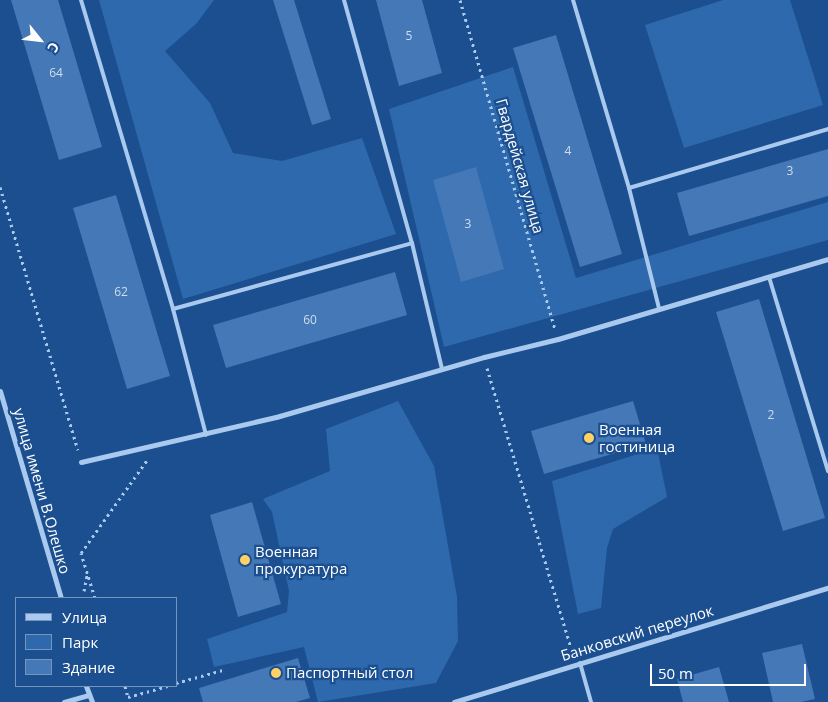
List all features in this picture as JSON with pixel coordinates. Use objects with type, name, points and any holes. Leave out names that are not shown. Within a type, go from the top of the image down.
[{"type":"street","points":[[81,462],[206,435],[442,369],[558,339],[828,259]]},
{"type":"street","name":"улица имени В.Олешко","points":[[0,391],[60,597]]},
{"type":"street","name":"Банковский переулок","points":[[454,702],[828,588]]},
{"type":"street","points":[[86,687],[92,702]]},
{"type":"street","points":[[64,702],[89,695]]},
{"type":"lane","points":[[81,0],[172,310],[206,435]]},
{"type":"lane","points":[[344,0],[412,243],[442,369]]},
{"type":"lane","points":[[573,0],[629,188],[660,308]]},
{"type":"lane","points":[[629,188],[828,129]]},
{"type":"lane","points":[[172,310],[412,243]]},
{"type":"lane","points":[[769,277],[828,470]]},
{"type":"lane","points":[[578,664],[591,702]]},
{"type":"path","name":"Гвардейская улица","points":[[460,0],[558,339]]},
{"type":"path","points":[[0,187],[81,462]]},
{"type":"path","points":[[484,358],[578,664]]},
{"type":"path","points":[[95,597],[81,553],[157,445]]},
{"type":"path","points":[[84,591],[87,574]]},
{"type":"path","points":[[178,682],[223,670]]},
{"type":"path","points":[[124,687],[128,697],[164,687]]},
{"type":"green space","points":[[99,0],[214,0],[196,24],[165,51],[210,103],[233,153],[282,161],[362,138],[396,234],[183,299]]},
{"type":"green space","points":[[723,0],[790,0],[823,105],[684,148],[645,25]]},
{"type":"green space","points":[[513,67],[576,278],[828,202],[828,240],[444,347],[389,109]]},
{"type":"green space","points":[[398,401],[434,466],[457,597],[458,641],[436,683],[318,702],[304,647],[214,667],[207,639],[287,612],[289,591],[272,512],[263,499],[330,471],[326,429]]},
{"type":"green space","points":[[657,448],[667,497],[613,529],[607,548],[601,608],[578,614],[552,481]]},
{"type":"building","points":[[11,0],[58,0],[102,147],[59,160]]},
{"type":"building","points":[[273,0],[294,0],[331,119],[312,125]]},
{"type":"building","points":[[376,0],[422,0],[442,73],[399,86]]},
{"type":"building","points":[[556,35],[622,254],[580,267],[513,48]]},
{"type":"building","points":[[828,149],[828,196],[689,236],[677,193]]},
{"type":"building","points":[[476,167],[504,269],[461,282],[433,180]]},
{"type":"building","points":[[116,195],[170,376],[127,389],[73,208]]},
{"type":"building","points":[[395,272],[407,315],[226,368],[213,325]]},
{"type":"building","points":[[759,299],[825,518],[783,531],[716,312]]},
{"type":"building","name":"Военная гостиница","points":[[633,401],[646,444],[544,474],[531,431]]},
{"type":"building","name":"Военная прокуратура","points":[[252,502],[281,604],[238,617],[210,515]]},
{"type":"building","points":[[802,644],[815,699],[801,702],[773,702],[762,653]]},
{"type":"building","name":"Паспортный стол","points":[[298,658],[310,698],[296,702],[203,702],[199,688]]},
{"type":"building","points":[[719,667],[729,702],[683,702],[677,679]]},
{"type":"place","name":"Военная гостиница","points":[[589,438]]},
{"type":"place","name":"Военная прокуратура","points":[[245,560]]},
{"type":"place","name":"Паспортный стол","points":[[276,673]]}]
